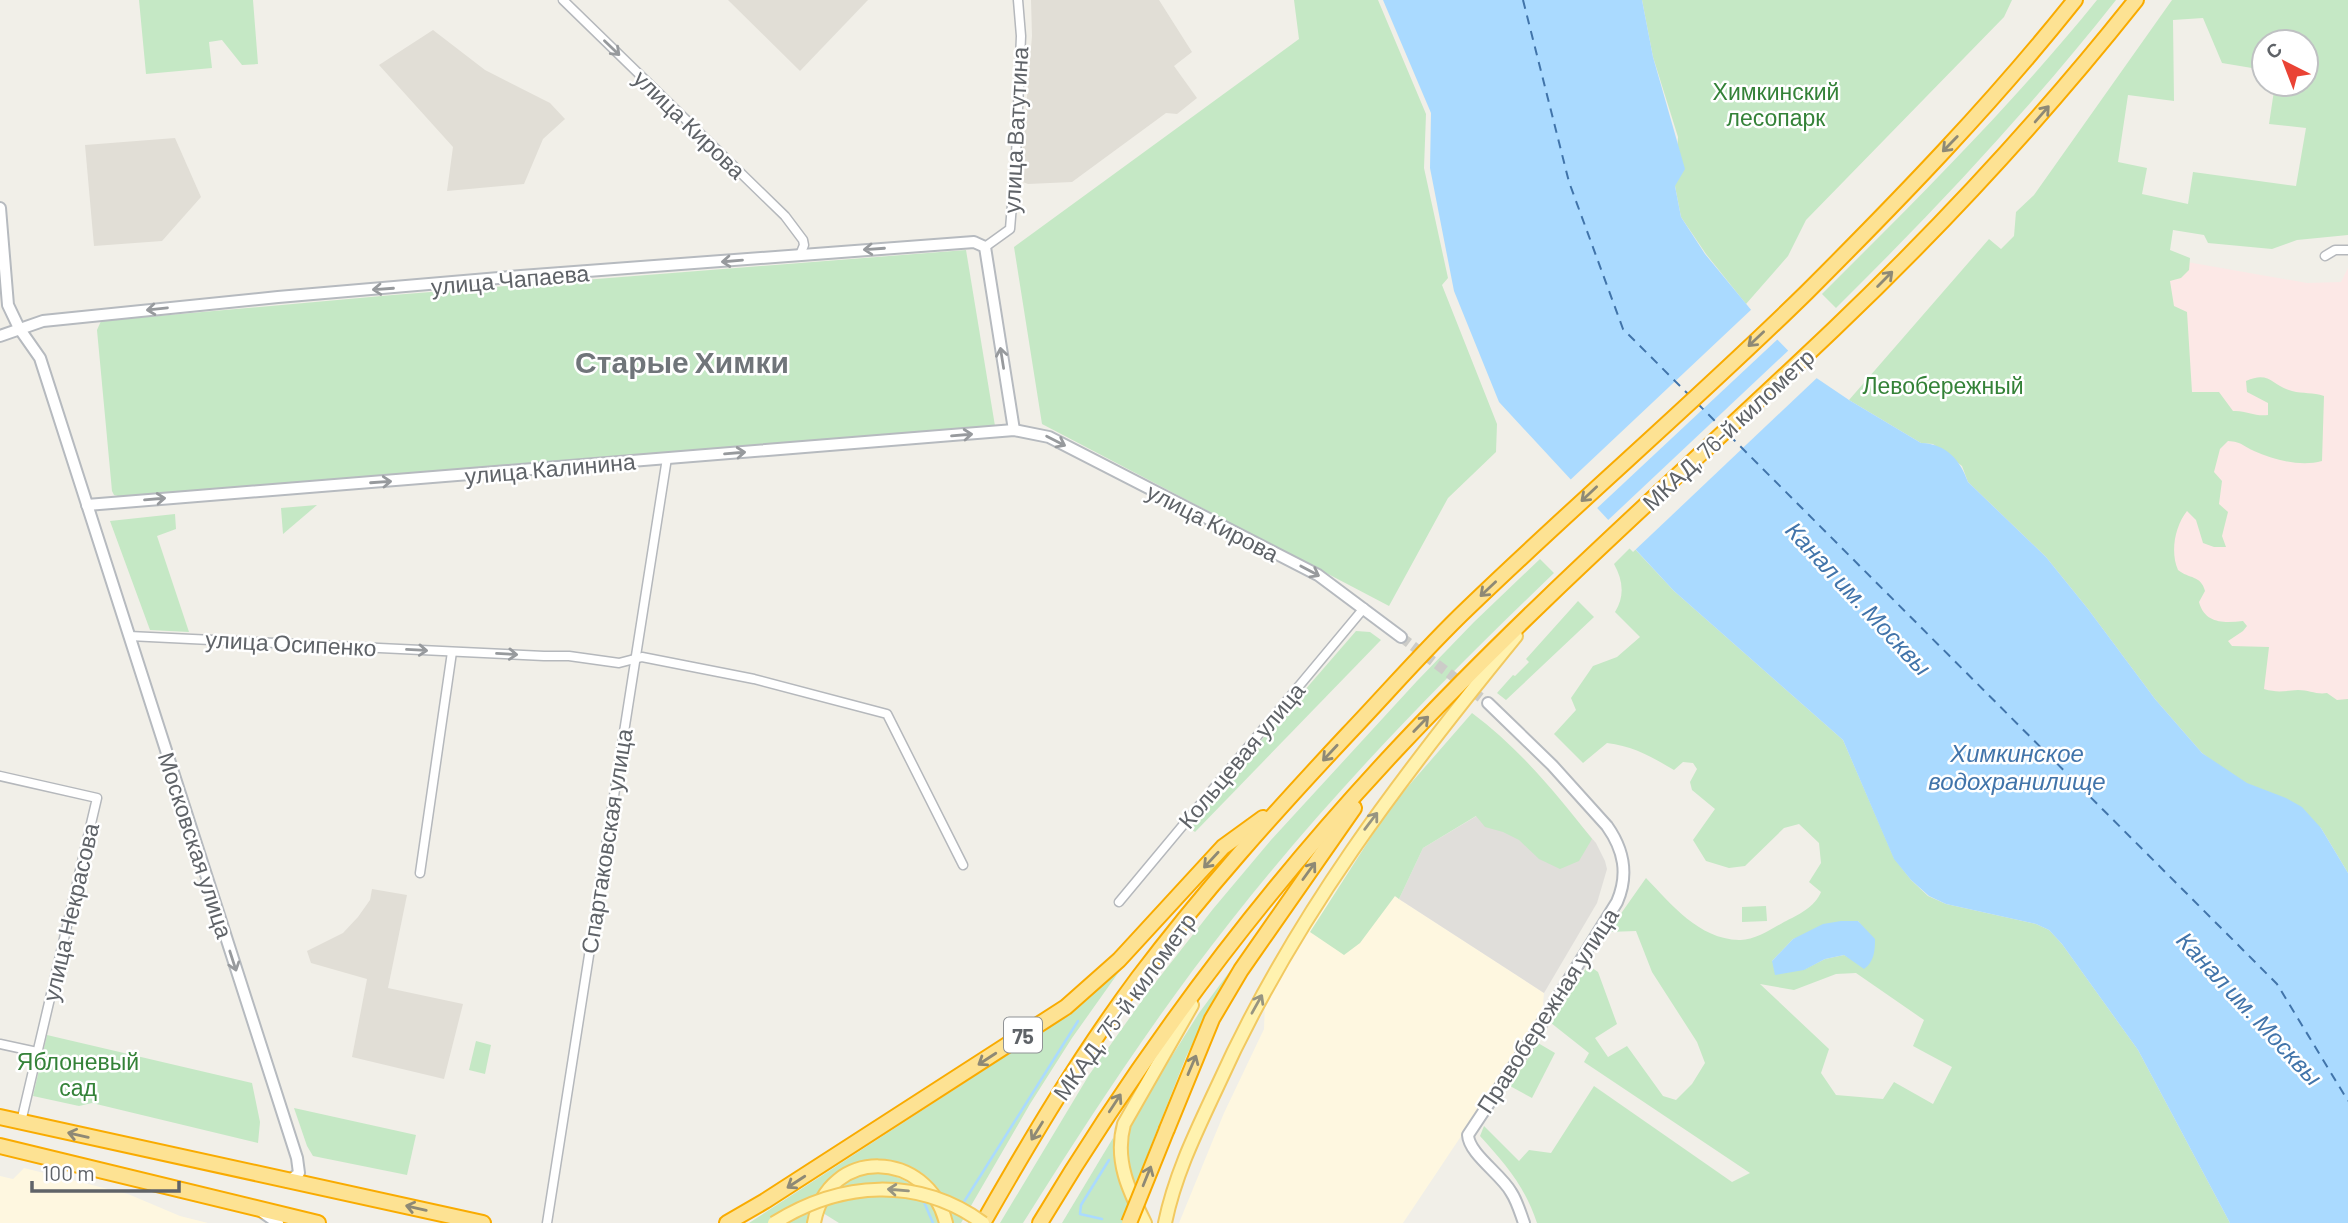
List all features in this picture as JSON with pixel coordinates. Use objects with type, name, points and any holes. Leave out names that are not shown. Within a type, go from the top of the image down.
[{"type":"highway","name":"МКАД, 76-й километр","points":[[1284,803],[1465,611],[1805,293],[1971,122],[2043,41],[2075,0]]},
{"type":"highway","name":"МКАД, 76-й километр","points":[[1310,848],[1398,748],[1542,604],[1837,327],[2012,149],[2081,70],[2136,0]]},
{"type":"highway","points":[[1129,1223],[1212,1019],[1241,970],[1398,748]]},
{"type":"highway","name":"75","points":[[727,1223],[1066,1007],[1119,960],[1223,846],[1284,803]]},
{"type":"highway","name":"МКАД, 75-й километр","points":[[983,1223],[1078,1064],[1138,979],[1228,866],[1284,803]]},
{"type":"highway","name":"МКАД, 75-й километр","points":[[1040,1223],[1122,1091],[1218,959],[1310,848]]},
{"type":"highway","points":[[0,1117],[483,1223]]},
{"type":"highway","points":[[0,1146],[318,1223]]},
{"type":"main road","points":[[1165,1223],[1170,1198],[1183,1163],[1241,1034],[1320,898],[1360,836],[1412,766],[1542,604]]},
{"type":"main road","points":[[1145,1223],[1123,1172],[1120,1139],[1124,1124],[1218,959]]},
{"type":"main road","points":[[814,1223],[818,1205],[841,1178],[860,1169],[884,1166],[906,1171],[925,1184],[939,1203],[946,1223]]},
{"type":"main road","points":[[774,1223],[815,1202],[846,1194],[886,1189],[931,1195],[983,1223]]},
{"type":"street","name":"улица Кирова","points":[[563,0],[790,221],[803,240],[800,255]]},
{"type":"street","name":"улица Ватутина","points":[[985,247],[1010,229],[1021,36],[1018,0]]},
{"type":"street","name":"Московская улица","points":[[0,208],[8,305],[17,324],[40,358],[297,1158],[299,1172],[288,1182]]},
{"type":"street","name":"улица Чапаева","points":[[0,336],[17,324],[278,297],[956,243],[974,242],[985,247]]},
{"type":"street","points":[[985,247],[1014,430]]},
{"type":"street","points":[[2325,256],[2335,250],[2348,250]]},
{"type":"street","name":"улица Кирова","points":[[1014,430],[1049,437],[1318,575],[1401,637]]},
{"type":"street","name":"улица Калинина","points":[[85,500],[1014,430]]},
{"type":"street","name":"Спартаковская улица","points":[[547,1223],[667,458]]},
{"type":"street","name":"Кольцевая улица","points":[[1119,902],[1364,608]]},
{"type":"street","name":"улица Осипенко","points":[[129,636],[569,656],[619,663],[642,657],[754,679],[887,714],[963,865]]},
{"type":"street","points":[[419,873],[452,652]]},
{"type":"street","name":"Правобережная улица","points":[[1488,703],[1552,765],[1607,826],[1614,836],[1624,863],[1625,875],[1617,902],[1468,1135],[1472,1148],[1500,1175],[1511,1191],[1524,1223]]},
{"type":"street","name":"улица Некрасова","points":[[0,776],[97,798],[20,1122]]},
{"type":"street","points":[[0,1044],[37,1052]]},
{"type":"street","points":[[254,1207],[278,1223]]},
{"type":"shaded area","points":[[728,0],[868,0],[800,71]]},
{"type":"shaded area","points":[[1031,0],[1159,0],[1192,52],[1174,66],[1197,98],[1177,114],[1166,113],[1072,182],[1028,184],[1020,181],[1032,36]]},
{"type":"shaded area","points":[[433,30],[485,70],[550,103],[565,119],[543,139],[524,184],[447,191],[453,147],[379,65]]},
{"type":"shaded area","points":[[175,138],[201,197],[162,241],[94,246],[85,145]]},
{"type":"shaded area","points":[[2187,262],[2307,283],[2341,282],[2348,268],[2348,721],[2247,707],[2161,639],[2036,277]]},
{"type":"shaded area","points":[[1540,778],[1596,843],[1607,869],[1597,903],[1544,993],[1399,899],[1423,848]]},
{"type":"shaded area","points":[[1351,868],[1544,993],[1542,1015],[1403,1223],[1179,1223],[1224,1113],[1264,1029],[1265,1001]]},
{"type":"shaded area","points":[[372,889],[407,895],[388,988],[463,1004],[444,1079],[352,1057],[367,979],[311,963],[307,951],[343,933],[370,900]]},
{"type":"shaded area","points":[[24,1168],[128,1194],[180,1216],[208,1223],[0,1223],[0,1176],[13,1179]]},
{"type":"green space","points":[[139,0],[253,0],[258,64],[242,65],[222,40],[209,42],[212,68],[146,74]]},
{"type":"green space","points":[[1294,0],[1378,0],[1426,114],[1424,168],[1448,278],[1442,285],[1497,424],[1496,452],[1448,498],[1389,606],[1042,424],[1014,247],[1299,39]]},
{"type":"green space","name":"Химкинский лесопарк","points":[[1642,0],[2012,0],[2004,17],[1806,220],[1788,256],[1746,304],[1706,254],[1681,217],[1675,186],[1678,137],[1653,57]]},
{"type":"green space","points":[[2097,0],[2116,0],[1981,158],[1836,308],[1822,294],[1998,114]]},
{"type":"green space","name":"Левобережный","points":[[2172,0],[2348,0],[2348,235],[2297,240],[2272,249],[2208,243],[2204,235],[2173,230],[2170,250],[2190,258],[2189,270],[2181,278],[2170,281],[2174,306],[2187,312],[2192,392],[2219,392],[2233,411],[2263,415],[2268,415],[2268,403],[2247,392],[2246,381],[2266,378],[2285,389],[2324,396],[2322,461],[2288,462],[2228,441],[2220,449],[2214,472],[2222,481],[2219,504],[2228,512],[2222,536],[2226,547],[2203,543],[2196,520],[2187,511],[2177,532],[2174,555],[2178,570],[2201,582],[2205,591],[2199,602],[2206,615],[2222,622],[2243,621],[2247,626],[2228,641],[2232,646],[2269,647],[2264,689],[2327,693],[2337,700],[2348,699],[2348,873],[2321,828],[2227,772],[2202,753],[2155,699],[2046,557],[1968,482],[1962,466],[1933,444],[1921,443],[1849,400],[1989,239],[2001,249],[2014,236],[2016,212],[2034,195]],"holes":[[[2203,18],[2222,63],[2250,68],[2250,28],[2320,28],[2320,98],[2273,98],[2269,124],[2306,128],[2296,186],[2193,172],[2188,204],[2142,194],[2147,168],[2118,162],[2128,95],[2174,101],[2173,20]]]},
{"type":"green space","points":[[966,250],[995,426],[122,497],[114,495],[112,491],[97,330],[101,321]]},
{"type":"green space","points":[[317,505],[283,534],[281,508]]},
{"type":"green space","points":[[175,514],[176,529],[157,536],[189,632],[150,630],[110,521]]},
{"type":"green space","points":[[1632,546],[1674,591],[1843,740],[1894,858],[1928,896],[1946,904],[2036,924],[2049,930],[2062,944],[2138,1050],[2230,1223],[1537,1223],[1520,1187],[1480,1136],[1484,1126],[1519,1161],[1529,1150],[1551,1153],[1594,1086],[1732,1182],[1750,1173],[1584,1062],[1589,1053],[1551,1023],[1588,965],[1598,972],[1617,1024],[1595,1038],[1608,1057],[1627,1046],[1663,1096],[1676,1100],[1692,1084],[1705,1063],[1697,1042],[1652,972],[1636,931],[1608,932],[1646,878],[1676,909],[1699,927],[1711,934],[1739,940],[1762,934],[1800,913],[1815,902],[1821,892],[1809,882],[1821,863],[1819,843],[1799,824],[1784,828],[1745,866],[1729,868],[1706,861],[1693,840],[1715,809],[1692,790],[1690,782],[1697,769],[1693,763],[1683,762],[1674,770],[1634,749],[1607,743],[1583,763],[1554,734],[1576,710],[1571,698],[1593,666],[1617,657],[1640,637],[1615,612],[1622,588],[1614,564]],"holes":[[[1858,921],[1866,931],[1855,961],[1844,955],[1825,959],[1803,970],[1772,961],[1793,939]],[[1856,973],[1924,1020],[1913,1046],[1952,1067],[1933,1104],[1894,1082],[1883,1099],[1836,1095],[1821,1073],[1829,1049],[1760,984],[1794,990],[1836,974]]]},
{"type":"green space","points":[[1540,559],[1554,573],[1427,699],[1306,830],[1230,922],[1148,1032],[1023,1223],[1000,1223],[1089,1075],[1148,992],[1213,909],[1271,840],[1417,681]]},
{"type":"green space","points":[[1578,601],[1594,617],[1506,700],[1497,693],[1529,662],[1526,659]]},
{"type":"green space","points":[[1356,631],[1370,632],[1381,640],[1195,832],[1187,826]]},
{"type":"green space","points":[[1472,713],[1521,756],[1592,839],[1579,861],[1560,869],[1539,859],[1519,840],[1485,827],[1476,816],[1423,848],[1399,899],[1395,896],[1360,943],[1344,955],[1310,932],[1391,806]]},
{"type":"green space","points":[[1766,906],[1767,921],[1742,922],[1742,907]]},
{"type":"green space","points":[[1128,959],[1072,1038],[1030,1104],[961,1223],[953,1223],[943,1195],[925,1176],[903,1164],[879,1160],[855,1163],[833,1175],[817,1195],[808,1223],[749,1223],[1064,1018],[1086,1001]]},
{"type":"green space","points":[[1236,963],[1238,964],[1203,1022],[1186,1057],[1133,1191],[1126,1154],[1127,1136],[1133,1118],[1199,1013]]},
{"type":"green space","name":"Яблоневый сад","points":[[47,1035],[252,1083],[260,1122],[258,1143],[92,1103],[79,1106],[33,1096]]},
{"type":"green space","points":[[476,1041],[491,1045],[485,1074],[469,1070]]},
{"type":"green space","points":[[1538,1043],[1555,1053],[1532,1098],[1510,1086]]},
{"type":"green space","points":[[294,1108],[416,1135],[407,1175],[313,1156]]},
{"type":"green space","points":[[1113,1138],[1121,1182],[1139,1223],[1062,1223]]},
{"type":"green space","points":[[873,1173],[895,1177],[915,1187],[930,1203],[939,1223],[839,1223],[823,1213],[830,1197],[841,1185],[856,1177]]},
{"type":"water","name":"Химкинское водохранилище","points":[[1383,0],[1642,0],[1653,57],[1685,169],[1675,186],[1681,217],[1705,254],[1766,328],[1812,375],[1921,443],[1938,446],[1956,460],[1968,482],[2046,557],[2155,699],[2202,753],[2247,783],[2302,807],[2321,828],[2348,873],[2348,1223],[2230,1223],[2138,1050],[2062,944],[2049,930],[2036,924],[1946,904],[1929,896],[1911,880],[1894,859],[1843,740],[1674,591],[1499,402],[1454,291],[1430,168],[1431,113]]},
{"type":"water","points":[[1858,921],[1875,939],[1873,956],[1864,969],[1844,955],[1825,959],[1804,970],[1775,975],[1772,961],[1793,939],[1823,924]]},
{"type":"pier","points":[[1754,307],[1780,337],[1594,511],[1567,483]]},
{"type":"pier","points":[[1791,348],[1820,375],[1633,552],[1605,523]]},
{"type":"waterway","points":[[962,1205],[1078,1021]]},
{"type":"waterway","points":[[1102,1219],[1080,1214],[1081,1205],[1109,1160]]},
{"type":"waterway","points":[[924,1202],[933,1223]]},
{"type":"ferry route","points":[[1523,0],[1569,182],[1623,329],[1688,394]]},
{"type":"ferry route","points":[[1697,403],[1720,426]]},
{"type":"ferry route","points":[[1729,435],[2277,984],[2348,1101]]},
{"type":"tunnel","points":[[1401,637],[1488,703]]},
{"type":"district","name":"Старые Химки","points":[[682,361]]},
{"type":"water label","name":"Канал им. Москвы","points":[[1859,598]]},
{"type":"water label","name":"Канал им. Москвы","points":[[2250,1008]]}]
